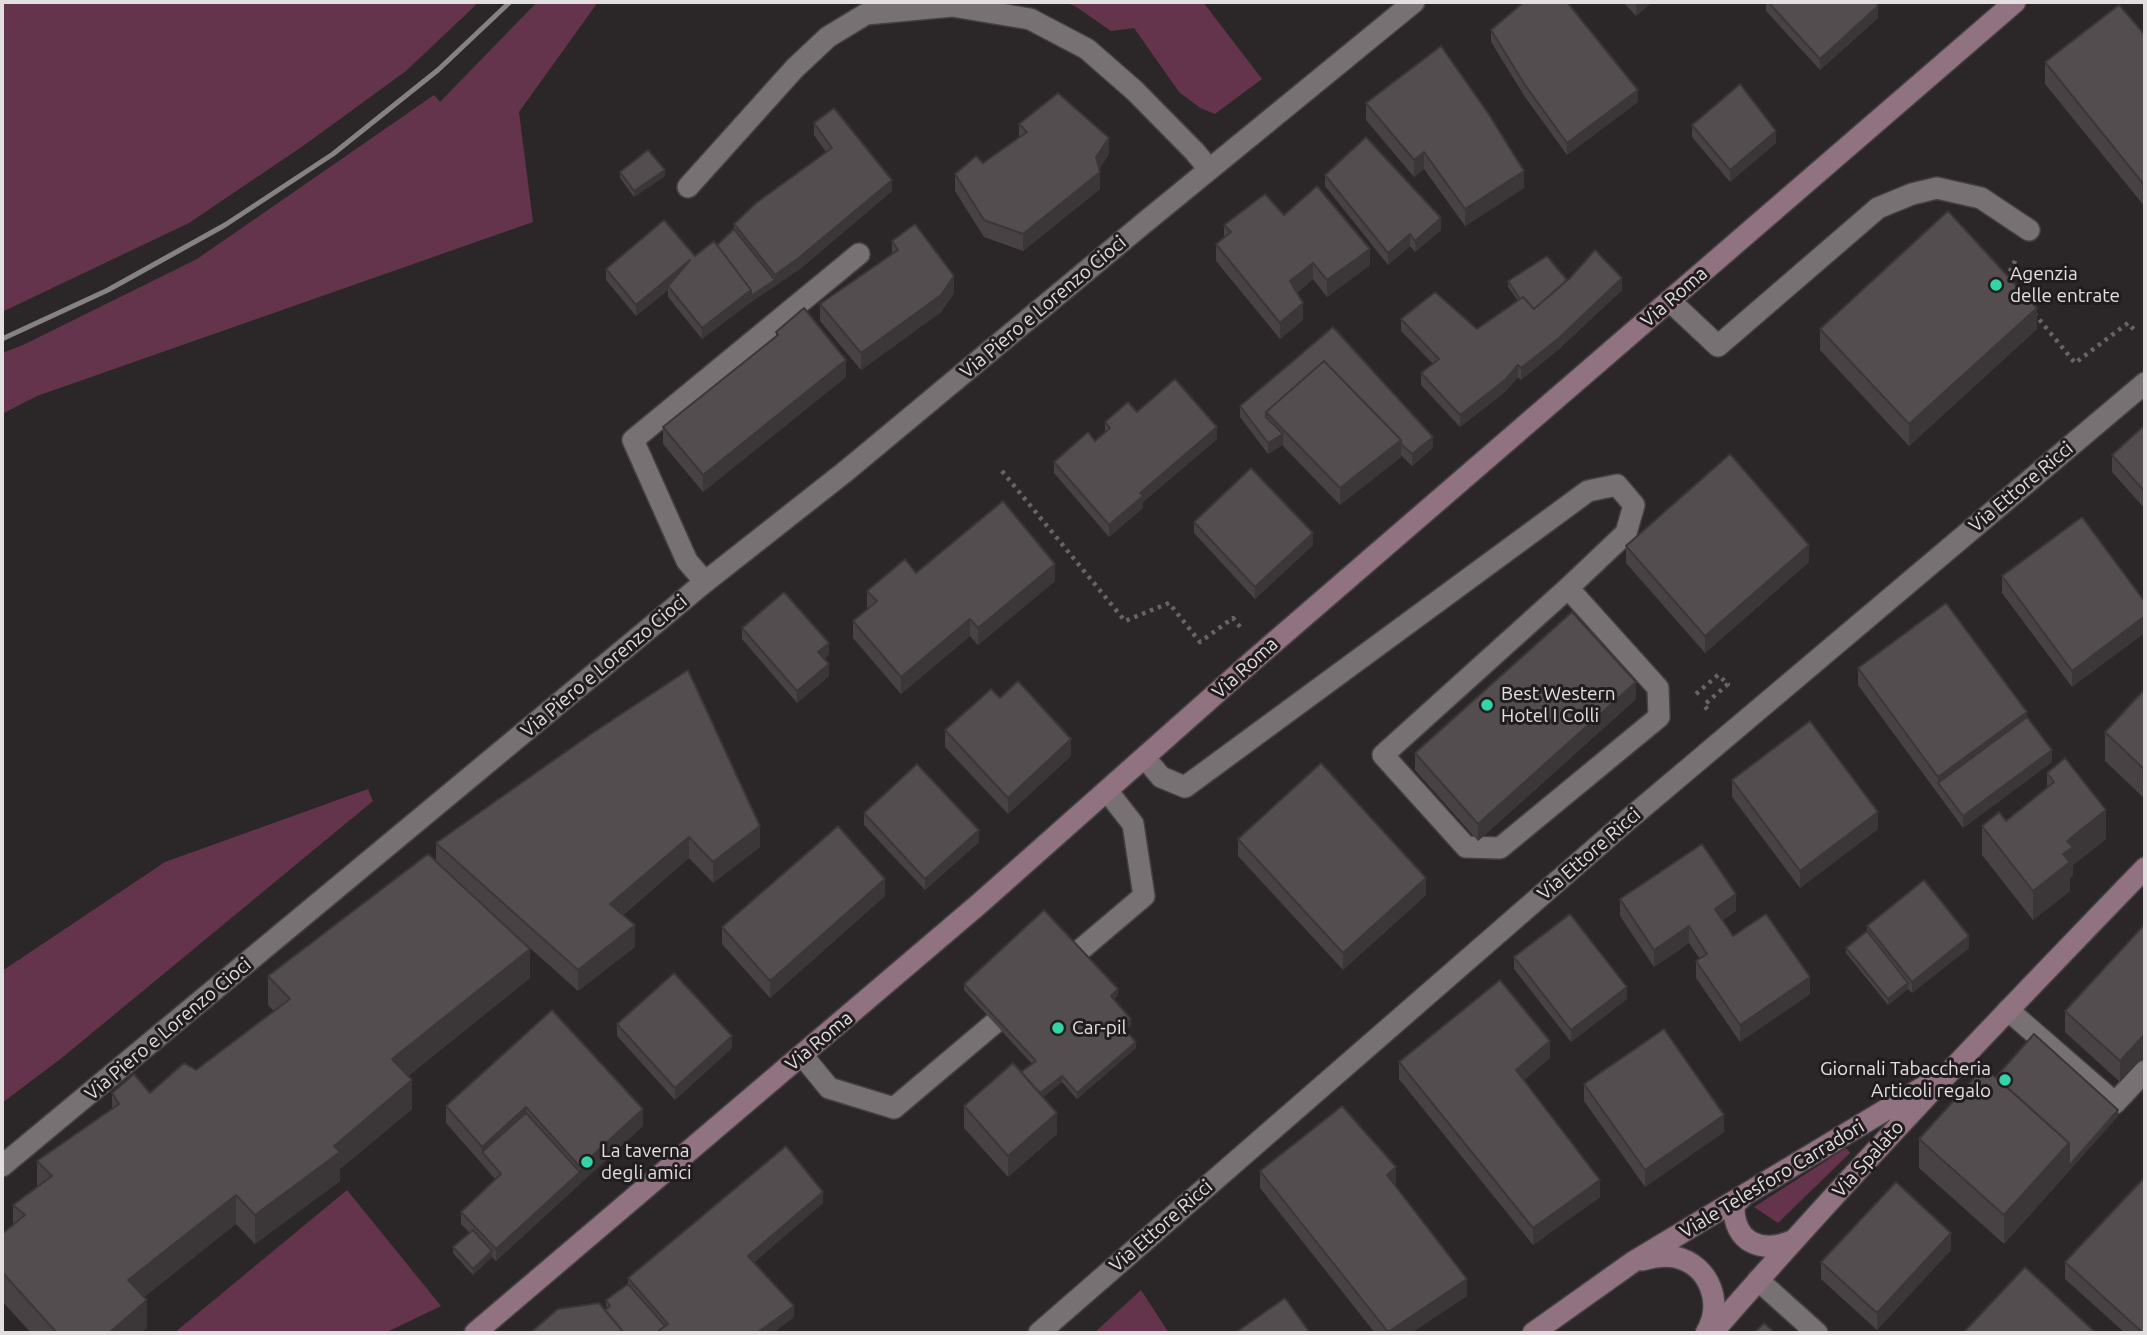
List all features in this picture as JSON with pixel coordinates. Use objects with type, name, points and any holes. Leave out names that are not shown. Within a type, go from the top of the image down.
[{"type":"main road","name":"Via Roma","points":[[475,1333],[1108,792],[1256,657],[2015,2]]},
{"type":"main road","name":"Via Spalato","points":[[1712,1333],[1946,1073],[2145,868]]},
{"type":"main road","name":"Viale Telesforo Carradori","points":[[1533,1333],[1633,1262],[1946,1073]]},
{"type":"main road","points":[[1742,1197],[1734,1205],[1734,1213],[1739,1230],[1746,1237],[1754,1243],[1768,1247],[1782,1245],[1794,1239]]},
{"type":"main road","name":"Viale Telesforo Carradori","points":[[1633,1262],[1662,1256],[1676,1257],[1699,1270],[1707,1280],[1714,1298],[1711,1326],[1706,1333]]},
{"type":"street","name":"Via Piero e Lorenzo Cioci","points":[[2,1166],[705,582],[846,471],[1414,2]]},
{"type":"street","points":[[688,187],[795,68],[865,8],[952,6],[1030,19],[1087,49],[1135,91],[1209,169]]},
{"type":"street","points":[[1670,302],[1718,346],[1878,208],[1912,194],[1937,188],[1982,198],[2029,230]]},
{"type":"street","points":[[705,582],[687,561],[633,440],[859,254]]},
{"type":"street","name":"Via Ettore Ricci","points":[[1039,1333],[1629,819],[2145,383]]},
{"type":"street","points":[[1145,758],[1161,777],[1185,787],[1588,491],[1617,485],[1634,505],[1626,533],[1568,589],[1383,755],[1466,847],[1500,848],[1658,717],[1658,688],[1568,589]]},
{"type":"street","points":[[802,1055],[830,1088],[894,1108],[1144,896],[1133,824],[1108,792]]},
{"type":"street","points":[[2008,1010],[2115,1103],[2145,1072]]},
{"type":"street","points":[[1758,1280],[1817,1333]]},
{"type":"path","points":[[1996,285],[2006,279]]},
{"type":"path","points":[[2032,310],[2075,363],[2128,323],[2136,332]]},
{"type":"path","points":[[1002,471],[1125,621],[1169,603],[1200,642],[1233,618],[1241,628]]},
{"type":"path","points":[[1696,694],[1718,675],[1728,684],[1704,705]]},
{"type":"shaded area","points":[[2,2],[479,2],[406,71],[303,146],[189,223],[2,312]]},
{"type":"shaded area","points":[[537,2],[598,2],[519,112],[533,222],[37,396],[2,414],[2,353],[197,259],[434,95],[440,102]]},
{"type":"shaded area","points":[[1063,2],[1203,2],[1262,79],[1215,114],[1200,108],[1179,92],[1134,28],[1111,31],[1075,6]]},
{"type":"shaded area","points":[[368,789],[373,801],[63,1057],[2,1103],[2,971],[165,862]]},
{"type":"shaded area","points":[[1846,1148],[1850,1153],[1778,1223],[1754,1207]]},
{"type":"shaded area","points":[[347,1190],[441,1306],[385,1333],[174,1333]]},
{"type":"shaded area","points":[[1141,1290],[1169,1333],[1094,1333]]},
{"type":"building","points":[[1524,2],[1567,2],[1638,90],[1567,143],[1525,85],[1491,30]]},
{"type":"building","points":[[1768,2],[1875,2],[1878,6],[1820,59]]},
{"type":"building","points":[[2119,5],[2145,35],[2145,186],[2045,62]]},
{"type":"building","points":[[1441,46],[1524,171],[1465,209],[1424,152],[1414,160],[1366,103]]},
{"type":"building","points":[[1740,84],[1776,131],[1730,170],[1692,125]]},
{"type":"building","points":[[1058,93],[1109,138],[1096,157],[1100,172],[1023,234],[984,220],[955,174],[976,156],[983,163],[1027,132],[1019,124]]},
{"type":"building","points":[[834,108],[892,180],[775,275],[734,224],[756,203],[832,148],[814,123]]},
{"type":"building","points":[[1366,137],[1441,218],[1415,241],[1410,234],[1388,253],[1325,175]]},
{"type":"building","points":[[648,150],[665,170],[634,191],[620,172]]},
{"type":"building","points":[[1317,186],[1370,249],[1327,280],[1313,263],[1290,281],[1303,303],[1280,323],[1216,244],[1231,232],[1224,225],[1265,194],[1284,215]]},
{"type":"building","points":[[1948,211],[2037,308],[1909,424],[1820,329]]},
{"type":"building","points":[[664,220],[695,256],[714,241],[751,290],[702,328],[668,286],[690,260],[636,305],[606,269]]},
{"type":"building","points":[[915,224],[954,276],[941,295],[861,353],[820,304],[898,250],[892,241]]},
{"type":"building","points":[[734,229],[775,280],[751,296],[751,290],[717,245]]},
{"type":"building","points":[[1595,250],[1622,278],[1559,338],[1521,368],[1518,365],[1505,380],[1460,415],[1421,373],[1439,359],[1401,319],[1435,292],[1477,329],[1523,297],[1534,309],[1570,278]]},
{"type":"building","points":[[1547,256],[1567,280],[1534,309],[1523,297],[1520,299],[1508,281]]},
{"type":"building","points":[[804,308],[846,360],[703,475],[663,427],[778,335],[776,332]]},
{"type":"building","points":[[1333,327],[1433,437],[1412,454],[1324,361],[1266,412],[1266,417],[1283,434],[1268,443],[1240,406]]},
{"type":"building","points":[[1324,361],[1401,440],[1340,488],[1266,412]]},
{"type":"building","points":[[1175,379],[1217,427],[1140,493],[1143,496],[1109,525],[1054,462],[1088,432],[1095,441],[1110,428],[1105,422],[1128,402],[1137,412]]},
{"type":"building","points":[[2145,425],[2145,492],[2112,455]]},
{"type":"building","points":[[1730,454],[1809,545],[1705,636],[1626,546]]},
{"type":"building","points":[[1251,468],[1313,533],[1255,587],[1194,522]]},
{"type":"building","points":[[1003,501],[1055,564],[978,628],[970,619],[901,677],[853,621],[877,601],[867,591],[905,559],[916,573]]},
{"type":"building","points":[[2082,517],[2145,602],[2145,616],[2072,671],[2002,576]]},
{"type":"building","points":[[784,592],[829,643],[818,652],[829,664],[797,691],[742,628]]},
{"type":"building","points":[[1946,603],[2027,712],[1938,777],[1858,668]]},
{"type":"building","points":[[1572,612],[1636,682],[1478,824],[1415,753]]},
{"type":"building","points":[[688,670],[760,826],[713,862],[689,837],[610,904],[635,925],[578,970],[436,843],[591,734]]},
{"type":"building","points":[[1018,681],[1071,739],[1008,798],[945,730],[991,689],[1000,698]]},
{"type":"building","points":[[2145,689],[2145,770],[2105,732]]},
{"type":"building","points":[[2027,717],[2052,750],[1963,816],[1938,783]]},
{"type":"building","points":[[1810,721],[1878,812],[1800,871],[1732,780]]},
{"type":"building","points":[[2065,758],[2106,810],[2067,841],[2073,847],[2063,854],[2070,862],[2033,891],[1982,826],[1999,812],[2006,821],[2054,782],[2047,773]]},
{"type":"building","points":[[1321,763],[1426,878],[1343,953],[1238,839]]},
{"type":"building","points":[[917,764],[979,830],[925,879],[864,813]]},
{"type":"building","points":[[838,826],[885,879],[770,981],[722,927]]},
{"type":"building","points":[[1702,844],[1736,894],[1715,909],[1733,936],[1766,914],[1810,977],[1740,1025],[1696,961],[1707,954],[1689,926],[1654,950],[1620,899]]},
{"type":"building","points":[[428,854],[530,949],[392,1059],[412,1080],[334,1146],[340,1152],[255,1215],[236,1195],[128,1280],[147,1300],[109,1333],[57,1333],[2,1272],[2,1234],[25,1215],[13,1205],[52,1176],[37,1161],[119,1104],[112,1093],[134,1074],[150,1093],[184,1063],[196,1070],[290,999],[268,976]]},
{"type":"building","points":[[1924,880],[1969,936],[1912,982],[1867,926]]},
{"type":"building","points":[[1044,910],[1118,989],[1111,996],[1131,1019],[1122,1027],[1136,1042],[1077,1093],[1062,1076],[1040,1093],[1021,1072],[1036,1061],[964,984]]},
{"type":"building","points":[[1570,914],[1627,987],[1571,1030],[1514,957]]},
{"type":"building","points":[[2145,924],[2145,1034],[2120,1061],[2065,1011]]},
{"type":"building","points":[[1867,931],[1908,983],[1888,999],[1846,948]]},
{"type":"building","points":[[674,973],[732,1036],[675,1088],[617,1024]]},
{"type":"building","points":[[1500,980],[1550,1041],[1516,1070],[1600,1180],[1533,1228],[1399,1062]]},
{"type":"building","points":[[552,1010],[643,1109],[580,1167],[526,1107],[482,1147],[446,1106]]},
{"type":"building","points":[[1664,1029],[1724,1115],[1645,1170],[1584,1084]]},
{"type":"building","points":[[2034,1034],[2118,1110],[2069,1166],[2069,1143],[1996,1077]]},
{"type":"building","points":[[1013,1063],[1057,1113],[1008,1156],[964,1106]]},
{"type":"building","points":[[1984,1067],[2069,1143],[2004,1215],[1919,1139]]},
{"type":"building","points":[[1342,1106],[1396,1167],[1387,1175],[1467,1279],[1388,1332],[1260,1171]]},
{"type":"building","points":[[526,1113],[580,1172],[496,1249],[461,1212],[501,1174],[482,1152]]},
{"type":"building","points":[[786,1146],[823,1192],[748,1256],[794,1306],[757,1333],[656,1333],[668,1324],[628,1278]]},
{"type":"building","points":[[2145,1177],[2145,1331],[2143,1333],[2065,1262]]},
{"type":"building","points":[[1896,1182],[1951,1233],[1877,1313],[1821,1262]]},
{"type":"building","points":[[473,1230],[492,1251],[473,1269],[453,1247]]},
{"type":"building","points":[[2025,1267],[2096,1333],[1963,1333]]},
{"type":"building","points":[[628,1284],[665,1326],[656,1333],[624,1333],[605,1310],[610,1306],[606,1300]]},
{"type":"building","points":[[1285,1298],[1310,1333],[1235,1333]]},
{"type":"building","points":[[599,1303],[624,1333],[530,1333],[558,1309]]},
{"type":"building","points":[[1764,1323],[1775,1333],[1754,1333]]},
{"type":"railway","points":[[2,339],[108,290],[225,225],[333,154],[438,70],[510,2]]},
{"type":"place","name":"Agenzia delle entrate","points":[[1996,285]]},
{"type":"place","name":"Best Western Hotel I Colli","points":[[1487,705]]},
{"type":"place","name":"Car-pil","points":[[1058,1028]]},
{"type":"place","name":"Giornali Tabaccheria Articoli regalo","points":[[2005,1080]]},
{"type":"place","name":"La taverna degli amici","points":[[587,1162]]}]
